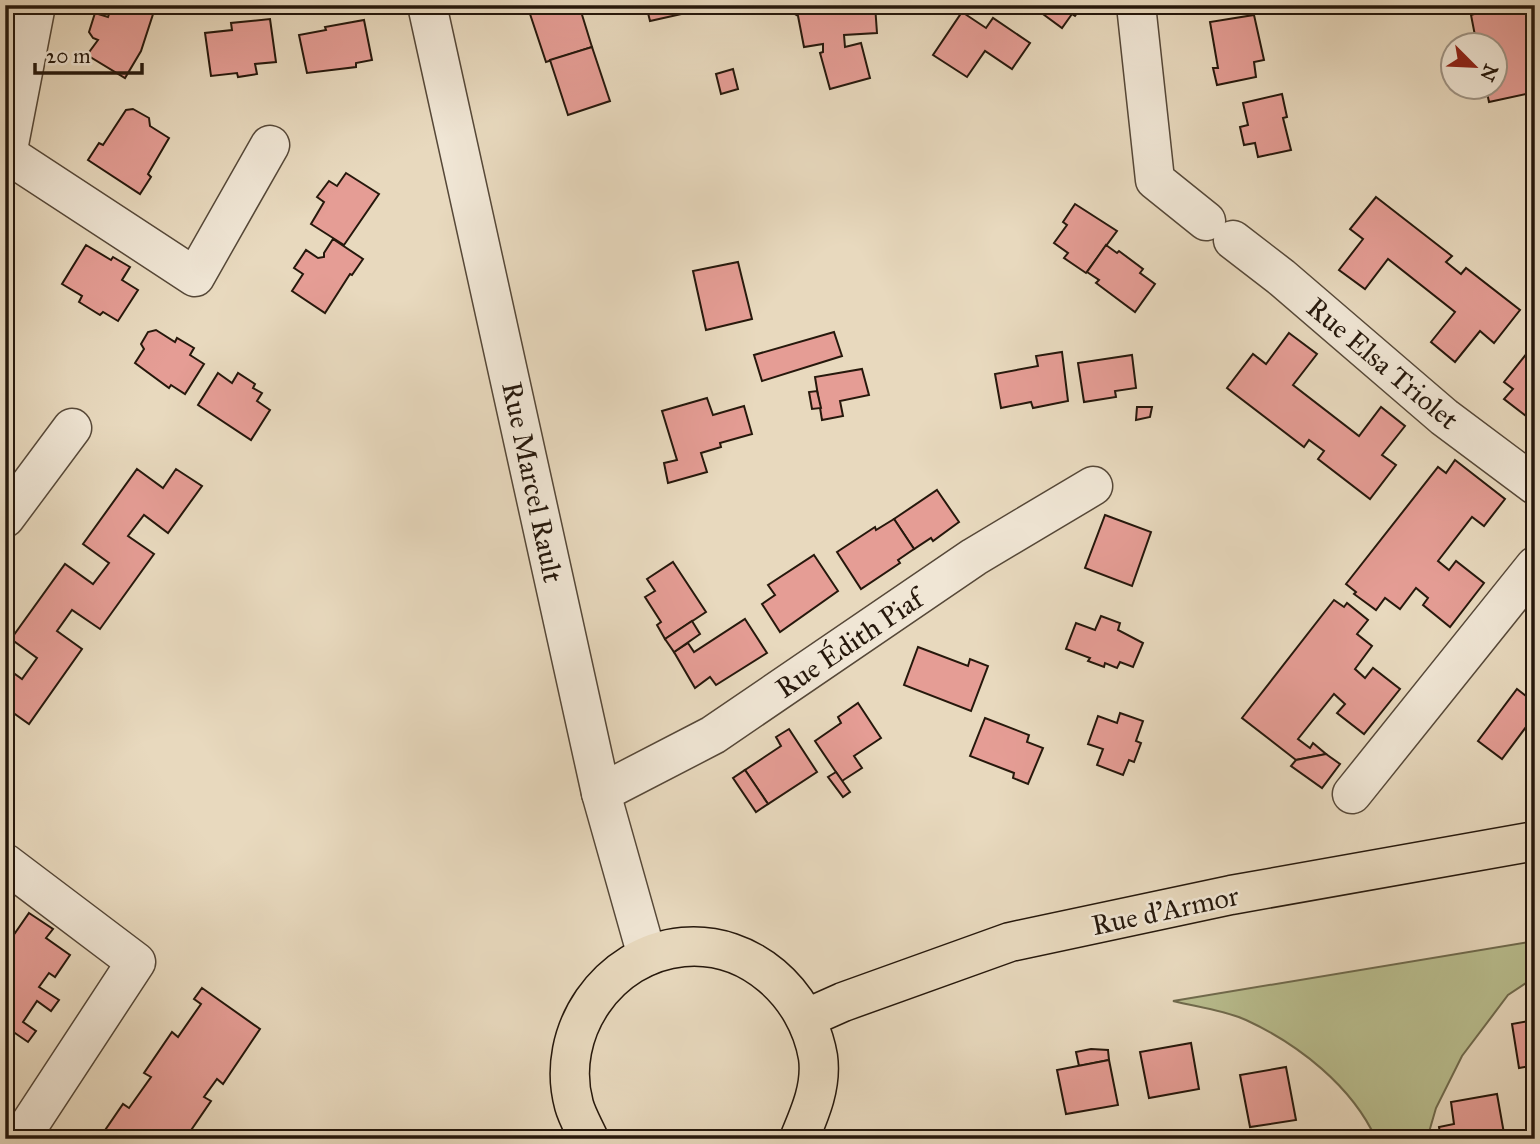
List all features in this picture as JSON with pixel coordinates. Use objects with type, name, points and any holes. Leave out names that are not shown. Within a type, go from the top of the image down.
[{"type":"main road","name":"Rue d'Armor","points":[[807,1018],[843,1002],[1010,942],[1231,895],[1535,841]]},
{"type":"main road","points":[[588,1139],[574,1105],[570,1069],[575,1034],[591,1001],[616,975],[647,956],[684,947],[721,950],[756,963],[786,987],[807,1018],[818,1059],[815,1101],[799,1139]]},
{"type":"street","points":[[36,5],[6,160],[195,277],[270,145]]},
{"type":"street","name":"Rue Marcel Rault","points":[[427,5],[601,793],[647,956]]},
{"type":"street","name":"Rue Elsa Triolet","points":[[1136,5],[1155,180],[1281,276],[1444,417],[1535,485]]},
{"type":"street","points":[[6,516],[72,428]]},
{"type":"street","name":"Rue Édith Piaf","points":[[601,793],[713,735],[974,557],[1093,486]]},
{"type":"street","points":[[1352,794],[1535,566]]},
{"type":"street","points":[[5,863],[136,962],[20,1139]]},
{"type":"green space","points":[[1535,941],[1535,977],[1508,995],[1462,1056],[1436,1108],[1427,1139],[1376,1139],[1353,1101],[1338,1084],[1285,1041],[1238,1017],[1173,1001]]},
{"type":"building","points":[[112,5],[156,5],[141,51],[125,78],[87,55],[98,40],[89,32],[95,13],[108,17]]},
{"type":"building","points":[[558,5],[579,5],[592,47],[546,62],[530,14]]},
{"type":"building","points":[[646,5],[694,5],[695,11],[650,21]]},
{"type":"building","points":[[789,5],[875,5],[877,33],[844,35],[845,47],[861,43],[870,78],[830,89],[820,53],[823,52],[823,44],[804,47],[798,16],[786,9]]},
{"type":"building","points":[[1083,5],[1062,28],[1032,6]]},
{"type":"building","points":[[1483,5],[1535,5],[1535,92],[1508,98],[1508,32],[1474,32],[1471,15],[1484,11]]},
{"type":"building","points":[[962,12],[986,28],[993,18],[1030,43],[1012,69],[985,51],[967,77],[933,55]]},
{"type":"building","points":[[1254,15],[1264,60],[1254,62],[1256,77],[1217,85],[1213,68],[1218,68],[1210,22]]},
{"type":"building","points":[[270,19],[276,62],[255,64],[257,74],[238,77],[237,73],[211,76],[205,33],[232,30],[231,23]]},
{"type":"building","points":[[364,20],[372,60],[356,63],[356,67],[307,73],[299,35]]},
{"type":"building","points":[[592,47],[610,101],[568,115],[550,60]]},
{"type":"building","points":[[733,69],[738,89],[721,94],[716,74]]},
{"type":"building","points":[[1282,94],[1287,117],[1283,118],[1291,150],[1258,157],[1255,143],[1244,145],[1240,127],[1248,125],[1243,103]]},
{"type":"building","points":[[133,109],[149,118],[150,126],[169,138],[140,194],[88,160],[99,143],[103,145],[126,110]]},
{"type":"building","points":[[346,173],[379,194],[344,245],[311,224],[324,202],[317,197],[329,181],[337,186]]},
{"type":"building","points":[[1376,197],[1452,256],[1446,262],[1461,274],[1466,268],[1520,310],[1494,343],[1480,331],[1455,362],[1431,342],[1455,312],[1388,259],[1365,289],[1339,270],[1363,239],[1350,229]]},
{"type":"building","points":[[1075,204],[1117,231],[1086,273],[1064,258],[1068,253],[1054,243],[1067,225],[1063,222]]},
{"type":"building","points":[[333,239],[363,259],[325,313],[292,291],[303,274],[294,268],[306,250],[318,258],[324,257]]},
{"type":"building","points":[[86,245],[111,260],[113,257],[130,267],[122,280],[138,290],[118,321],[103,312],[100,315],[79,302],[82,296],[62,284]]},
{"type":"building","points":[[1106,245],[1143,269],[1140,273],[1155,284],[1135,312],[1096,283],[1099,280],[1087,272]]},
{"type":"building","points":[[738,262],[752,319],[706,330],[693,271]]},
{"type":"building","points":[[156,330],[175,342],[177,338],[194,348],[190,355],[204,364],[185,394],[171,385],[169,388],[135,363],[144,349],[141,344],[148,332]]},
{"type":"building","points":[[834,332],[842,356],[762,381],[754,355]]},
{"type":"building","points":[[1289,333],[1317,354],[1293,385],[1359,436],[1381,407],[1405,426],[1382,455],[1396,465],[1370,499],[1318,459],[1324,451],[1309,440],[1304,447],[1227,388],[1253,354],[1266,364]]},
{"type":"building","points":[[1535,343],[1535,423],[1504,399],[1513,389],[1504,382]]},
{"type":"building","points":[[1062,352],[1068,401],[1033,408],[1031,402],[1001,408],[995,374],[1038,366],[1036,356]]},
{"type":"building","points":[[1132,355],[1136,388],[1115,391],[1116,397],[1084,402],[1078,363]]},
{"type":"building","points":[[862,369],[869,395],[840,401],[843,416],[822,420],[815,377]]},
{"type":"building","points":[[218,373],[232,383],[238,373],[255,384],[253,388],[262,393],[257,401],[270,410],[251,440],[198,405]]},
{"type":"building","points":[[817,391],[821,408],[812,409],[809,392]]},
{"type":"building","points":[[707,398],[713,415],[744,406],[752,434],[720,443],[721,447],[701,453],[707,472],[668,483],[664,463],[677,460],[662,411]]},
{"type":"building","points":[[1137,407],[1152,407],[1150,417],[1136,420]]},
{"type":"building","points":[[1455,460],[1505,499],[1484,526],[1472,517],[1438,561],[1449,570],[1456,561],[1484,583],[1450,627],[1423,605],[1428,598],[1416,588],[1400,609],[1385,598],[1376,610],[1354,594],[1356,592],[1346,584],[1438,467],[1446,473]]},
{"type":"building","points":[[137,469],[163,488],[176,469],[202,486],[168,533],[144,515],[128,536],[154,554],[100,629],[72,610],[57,631],[82,649],[29,724],[5,707],[5,667],[22,679],[37,658],[11,639],[65,564],[93,584],[109,563],[83,544]]},
{"type":"building","points":[[937,490],[959,522],[933,541],[931,538],[914,549],[894,519]]},
{"type":"building","points":[[1105,515],[1151,532],[1132,586],[1085,568]]},
{"type":"building","points":[[894,519],[914,549],[898,560],[900,563],[861,589],[837,552],[875,527],[876,530]]},
{"type":"building","points":[[814,555],[838,591],[780,632],[762,604],[775,595],[768,585]]},
{"type":"building","points":[[673,562],[706,612],[665,639],[657,625],[661,622],[645,597],[655,591],[647,579]]},
{"type":"building","points":[[1334,600],[1344,607],[1347,603],[1368,620],[1357,634],[1372,646],[1355,669],[1365,678],[1373,668],[1400,689],[1364,734],[1337,713],[1345,704],[1334,694],[1298,739],[1310,748],[1313,743],[1326,754],[1296,760],[1242,718]]},
{"type":"building","points":[[1101,616],[1120,623],[1118,630],[1143,643],[1133,667],[1120,662],[1117,668],[1105,663],[1104,667],[1088,661],[1090,658],[1066,649],[1076,623],[1095,630]]},
{"type":"building","points":[[745,619],[767,653],[716,685],[710,677],[695,688],[674,652],[688,643],[694,652]]},
{"type":"building","points":[[692,621],[700,634],[674,652],[665,639]]},
{"type":"building","points":[[918,647],[968,666],[970,659],[988,666],[971,711],[904,685]]},
{"type":"building","points":[[1517,689],[1535,703],[1535,715],[1502,759],[1478,741]]},
{"type":"building","points":[[858,703],[881,738],[854,756],[862,768],[842,781],[815,741],[841,723],[838,717]]},
{"type":"building","points":[[1120,713],[1143,721],[1136,741],[1141,743],[1134,762],[1129,760],[1123,775],[1097,765],[1103,749],[1088,744],[1098,716],[1117,723]]},
{"type":"building","points":[[985,718],[1029,735],[1027,742],[1043,748],[1028,784],[1013,778],[1014,773],[970,756]]},
{"type":"building","points":[[789,729],[817,772],[768,804],[745,770],[781,746],[776,737]]},
{"type":"building","points":[[1326,754],[1340,764],[1322,788],[1291,766],[1296,760]]},
{"type":"building","points":[[745,770],[768,804],[756,812],[733,778]]},
{"type":"building","points":[[836,772],[850,792],[843,797],[828,777]]},
{"type":"building","points":[[29,913],[53,929],[46,938],[70,955],[55,977],[49,973],[39,987],[59,1000],[51,1011],[37,1001],[23,1022],[36,1031],[28,1042],[9,1029],[5,1034],[5,958],[12,949],[6,946]]},
{"type":"building","points":[[202,988],[260,1029],[223,1084],[217,1079],[204,1097],[211,1101],[185,1139],[99,1139],[123,1104],[129,1108],[151,1077],[144,1073],[172,1032],[178,1037],[201,1004],[194,999]]},
{"type":"building","points":[[1535,1020],[1535,1065],[1519,1068],[1512,1024]]},
{"type":"building","points":[[1191,1043],[1199,1089],[1149,1098],[1140,1052]]},
{"type":"building","points":[[1108,1050],[1109,1060],[1079,1066],[1076,1052]]},
{"type":"building","points":[[1109,1060],[1118,1105],[1066,1114],[1057,1070]]},
{"type":"building","points":[[1286,1067],[1296,1120],[1250,1127],[1240,1075]]},
{"type":"building","points":[[1497,1094],[1505,1139],[1441,1139],[1439,1127],[1454,1124],[1451,1102]]}]
